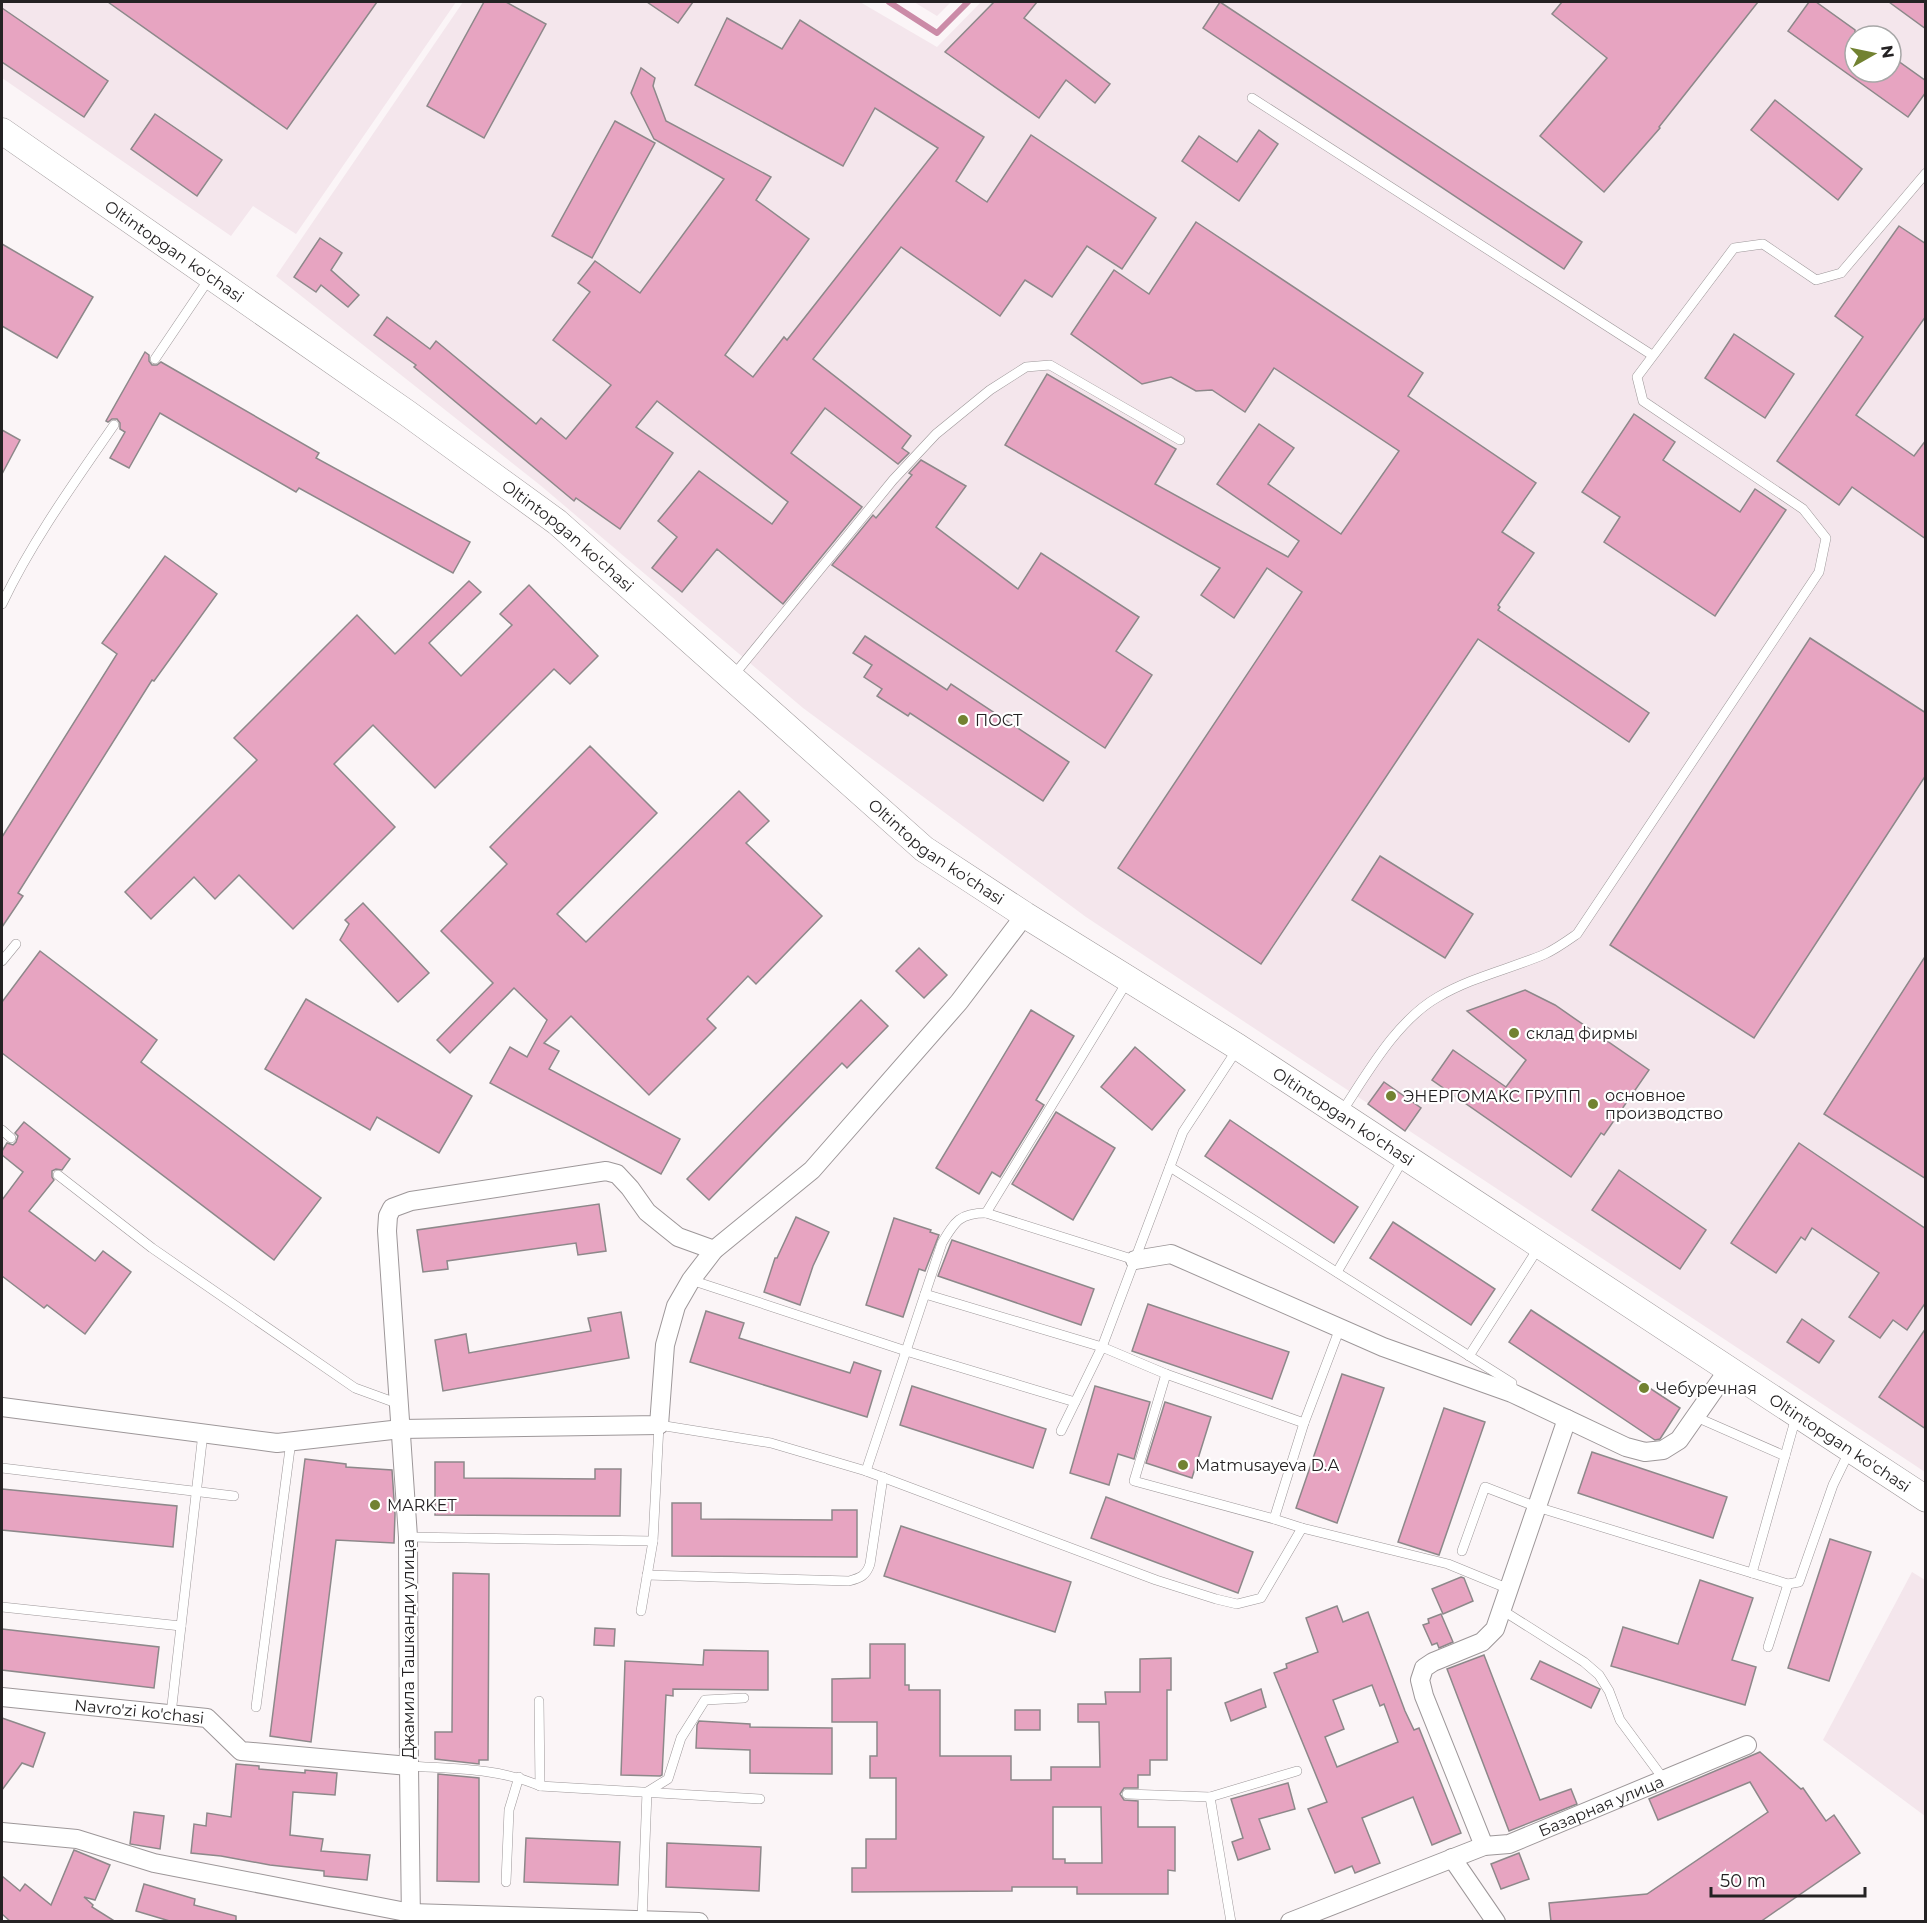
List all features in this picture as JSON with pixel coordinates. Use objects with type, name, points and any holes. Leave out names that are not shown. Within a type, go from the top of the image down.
[{"type":"street","name":"Oltintopgan ko'chasi","points":[[2,131],[407,413],[557,522],[924,849],[1024,915],[1238,1047],[1926,1499]]},
{"type":"street","points":[[2,1407],[277,1443],[401,1429],[659,1425],[665,1345],[676,1306],[691,1280],[714,1250],[812,1170],[958,1002],[1024,915]]},
{"type":"street","name":"Джамила Ташканди улица","points":[[411,1917],[408,1537],[387,1231],[388,1216],[392,1208],[411,1201],[606,1171],[617,1174],[647,1212],[678,1237],[714,1250]]},
{"type":"street","points":[[1135,1260],[1171,1254],[1383,1347],[1512,1393],[1626,1447],[1645,1452],[1663,1450],[1679,1440],[1728,1370]]},
{"type":"street","points":[[1484,1846],[1420,1680],[1424,1668],[1432,1662],[1482,1642],[1495,1629],[1567,1419]]},
{"type":"street","name":"Navro'zi ko'chasi","points":[[2,1697],[207,1718],[242,1751],[409,1766]]},
{"type":"street","name":"Базарная улица","points":[[1452,1858],[1484,1846],[1509,1844],[1747,1745]]},
{"type":"street","points":[[2,1832],[76,1839],[154,1863],[411,1917],[699,1922]]},
{"type":"street","points":[[1290,1922],[1452,1858],[1496,1922]]},
{"type":"lane","points":[[1252,98],[1652,355]]},
{"type":"lane","points":[[1339,1115],[1386,1046],[1412,1017],[1437,998],[1481,976],[1548,953],[1577,934],[1819,572],[1826,538],[1803,509],[1643,401],[1637,377],[1734,248],[1763,243],[1816,280],[1841,273],[1926,173]]},
{"type":"lane","points":[[155,359],[210,276]]},
{"type":"lane","points":[[732,678],[893,480],[936,434],[990,390],[1026,367],[1050,365],[1180,440]]},
{"type":"lane","points":[[2,604],[16,575],[41,535],[114,425]]},
{"type":"lane","points":[[2,961],[16,944]]},
{"type":"lane","points":[[986,1213],[1129,980]]},
{"type":"lane","points":[[1061,1431],[1102,1347],[1183,1132],[1238,1047]]},
{"type":"lane","points":[[2,1130],[11,1138]]},
{"type":"lane","points":[[1337,1272],[1404,1157]]},
{"type":"lane","points":[[1170,1167],[1512,1383],[1512,1393]]},
{"type":"lane","points":[[58,1175],[152,1248],[355,1388],[399,1404]]},
{"type":"lane","points":[[866,1471],[942,1243],[953,1225],[969,1213],[986,1213],[1135,1260]]},
{"type":"lane","points":[[1469,1356],[1539,1246]]},
{"type":"lane","points":[[691,1280],[906,1351],[1075,1402]]},
{"type":"lane","points":[[925,1294],[1102,1347],[1166,1374],[1304,1423]]},
{"type":"lane","points":[[1274,1519],[1304,1423],[1340,1329]]},
{"type":"lane","points":[[1166,1374],[1134,1481],[1302,1528],[1448,1563],[1509,1588]]},
{"type":"lane","points":[[1752,1573],[1796,1415]]},
{"type":"lane","points":[[1696,1417],[1785,1456]]},
{"type":"lane","points":[[641,1611],[653,1541],[659,1425],[771,1443],[866,1471],[1156,1580],[1237,1604],[1261,1598],[1302,1528]]},
{"type":"lane","points":[[171,1714],[203,1433]]},
{"type":"lane","points":[[256,1707],[291,1441]]},
{"type":"lane","points":[[1462,1551],[1485,1487],[1537,1507],[1788,1584],[1799,1582],[1833,1485],[1850,1450]]},
{"type":"lane","points":[[2,1468],[234,1496]]},
{"type":"lane","points":[[647,1575],[849,1581],[859,1578],[867,1573],[870,1564],[883,1478]]},
{"type":"lane","points":[[408,1537],[653,1541]]},
{"type":"lane","points":[[1768,1647],[1788,1584]]},
{"type":"lane","points":[[2,1607],[181,1626]]},
{"type":"lane","points":[[1502,1610],[1584,1662],[1599,1675],[1609,1691],[1620,1720],[1665,1781]]},
{"type":"lane","points":[[647,1792],[668,1779],[681,1738],[705,1700],[744,1698]]},
{"type":"lane","points":[[539,1701],[540,1786]]},
{"type":"lane","points":[[409,1766],[485,1771],[519,1777],[540,1786],[760,1799]]},
{"type":"lane","points":[[1126,1794],[1210,1797],[1297,1771]]},
{"type":"lane","points":[[506,1882],[509,1810],[519,1777]]},
{"type":"lane","points":[[642,1920],[647,1792]]},
{"type":"lane","points":[[1210,1797],[1231,1922]]},
{"type":"shaded area","points":[[2,2],[456,2],[296,234],[253,206],[231,236],[2,78]]},
{"type":"shaded area","points":[[463,2],[860,2],[937,47],[981,2],[1925,2],[1925,1472],[1086,917],[803,708],[540,485],[276,276]]},
{"type":"shaded area","points":[[914,2],[951,2],[937,16]]},
{"type":"shaded area","points":[[1912,1572],[1925,1580],[1925,1816],[1823,1740]]},
{"type":"building","points":[[108,2],[377,2],[287,129]]},
{"type":"building","points":[[484,2],[506,2],[546,24],[484,138],[427,106]]},
{"type":"building","points":[[647,2],[693,2],[678,23]]},
{"type":"building","points":[[994,2],[1037,2],[1024,18],[1110,84],[1095,103],[1066,80],[1039,118],[945,52]]},
{"type":"building","points":[[1220,2],[1582,242],[1564,269],[1203,28]]},
{"type":"building","points":[[1562,2],[1758,2],[1660,128],[1604,192],[1540,136],[1607,58],[1552,14]]},
{"type":"building","points":[[1809,2],[1816,2],[1847,24],[1843,24],[1843,70],[1788,31]]},
{"type":"building","points":[[1889,2],[1926,2],[1926,29]]},
{"type":"building","points":[[2,8],[108,81],[84,117],[2,62]]},
{"type":"building","points":[[727,18],[782,49],[800,20],[984,137],[956,181],[987,202],[1031,135],[1156,218],[1122,269],[1087,246],[1052,297],[1025,280],[1000,316],[901,247],[813,359],[911,436],[902,448],[909,453],[898,464],[825,408],[791,453],[862,507],[783,604],[717,549],[682,592],[652,568],[677,537],[658,521],[699,471],[772,524],[788,502],[657,401],[636,427],[673,453],[620,529],[576,498],[574,501],[414,367],[416,365],[374,335],[387,317],[430,349],[436,341],[536,424],[541,418],[566,439],[611,385],[553,340],[590,292],[578,283],[595,261],[640,293],[724,179],[654,139],[631,93],[641,68],[655,78],[653,86],[666,121],[771,177],[756,200],[809,239],[725,355],[753,377],[784,337],[787,340],[938,148],[875,108],[843,166],[695,85]]},
{"type":"building","points":[[1903,65],[1926,81],[1926,92],[1908,117],[1862,84],[1903,84]]},
{"type":"building","points":[[1775,100],[1862,169],[1838,200],[1751,130]]},
{"type":"building","points":[[155,114],[222,160],[197,196],[131,149]]},
{"type":"building","points":[[615,121],[655,143],[592,258],[552,236]]},
{"type":"building","points":[[1259,130],[1278,144],[1239,201],[1182,161],[1199,136],[1237,162]]},
{"type":"building","points":[[1196,222],[1423,373],[1408,396],[1536,483],[1502,532],[1534,553],[1498,605],[1500,607],[1498,610],[1649,713],[1629,742],[1478,639],[1261,964],[1118,868],[1302,592],[1267,568],[1234,618],[1201,595],[1220,568],[1005,445],[1047,374],[1176,449],[1155,484],[1288,557],[1299,541],[1217,484],[1259,424],[1294,448],[1268,484],[1341,534],[1399,451],[1274,368],[1245,412],[1212,390],[1196,391],[1171,377],[1142,384],[1071,334],[1114,270],[1149,294]]},
{"type":"building","points":[[1899,226],[1926,244],[1926,316],[1856,415],[1914,456],[1926,440],[1926,539],[1852,487],[1839,505],[1777,461],[1863,337],[1835,316]]},
{"type":"building","points":[[320,238],[342,253],[331,270],[359,295],[348,307],[321,285],[316,292],[294,277]]},
{"type":"building","points":[[2,244],[93,297],[57,358],[2,326]]},
{"type":"building","points":[[1734,334],[1794,374],[1765,418],[1705,378]]},
{"type":"building","points":[[145,352],[149,355],[152,365],[161,362],[319,453],[316,458],[470,542],[453,573],[299,488],[296,492],[160,413],[129,468],[110,458],[125,432],[120,429],[117,419],[106,421]]},
{"type":"building","points":[[1634,414],[1675,442],[1663,460],[1740,512],[1755,489],[1786,510],[1715,616],[1604,542],[1620,517],[1582,492]]},
{"type":"building","points":[[2,430],[20,440],[2,474]]},
{"type":"building","points":[[921,460],[966,486],[936,527],[1018,589],[1041,553],[1139,617],[1116,651],[1152,675],[1105,748],[832,565],[873,515],[876,518],[912,475],[909,473]]},
{"type":"building","points":[[165,556],[217,594],[154,681],[152,680],[18,893],[23,896],[2,927],[2,837],[117,654],[102,643]]},
{"type":"building","points":[[469,581],[481,592],[429,643],[461,676],[512,625],[500,614],[529,585],[598,656],[570,684],[554,669],[435,788],[373,725],[334,764],[395,827],[293,929],[239,875],[215,899],[194,877],[151,919],[125,892],[257,760],[234,738],[357,615],[395,654]]},
{"type":"building","points":[[865,636],[947,690],[951,684],[1069,762],[1043,801],[910,713],[908,716],[877,696],[882,689],[864,677],[872,665],[853,653]]},
{"type":"building","points":[[1810,638],[1926,713],[1926,775],[1754,1038],[1610,945]]},
{"type":"building","points":[[590,746],[657,813],[557,914],[586,942],[739,791],[769,821],[746,843],[822,916],[756,984],[748,976],[707,1019],[716,1028],[649,1095],[571,1016],[544,1043],[559,1051],[549,1069],[680,1139],[661,1174],[490,1083],[510,1047],[527,1057],[547,1020],[514,988],[450,1053],[437,1040],[493,983],[441,931],[507,864],[490,847]]},
{"type":"building","points":[[1380,856],[1473,914],[1445,958],[1352,900]]},
{"type":"building","points":[[363,903],[429,973],[398,1002],[340,940],[349,924],[345,920]]},
{"type":"building","points":[[919,948],[947,975],[924,998],[896,971]]},
{"type":"building","points":[[40,951],[157,1040],[141,1062],[321,1198],[274,1260],[2,1053],[2,1002]]},
{"type":"building","points":[[1926,955],[1926,1179],[1824,1114]]},
{"type":"building","points":[[1525,990],[1555,1005],[1649,1070],[1604,1135],[1601,1133],[1571,1177],[1432,1080],[1453,1050],[1506,1087],[1526,1060],[1467,1011]]},
{"type":"building","points":[[306,999],[472,1096],[439,1153],[377,1117],[370,1130],[265,1069]]},
{"type":"building","points":[[861,1000],[888,1026],[847,1068],[842,1063],[709,1200],[687,1179]]},
{"type":"building","points":[[1031,1010],[1074,1036],[1036,1100],[1044,1105],[1000,1177],[992,1172],[979,1194],[936,1168]]},
{"type":"building","points":[[1135,1047],[1185,1090],[1152,1130],[1101,1087]]},
{"type":"building","points":[[1384,1082],[1421,1108],[1405,1131],[1368,1104]]},
{"type":"building","points":[[1056,1112],[1115,1148],[1073,1220],[1012,1184]]},
{"type":"building","points":[[1230,1120],[1358,1207],[1334,1243],[1205,1156]]},
{"type":"building","points":[[24,1122],[70,1159],[62,1170],[52,1171],[54,1180],[29,1211],[95,1261],[103,1251],[131,1272],[85,1334],[47,1305],[44,1308],[2,1276],[2,1200],[23,1172],[2,1155],[2,1151],[7,1143],[13,1145],[16,1142],[18,1136],[15,1133]]},
{"type":"building","points":[[1799,1143],[1926,1229],[1926,1302],[1907,1330],[1893,1320],[1880,1338],[1849,1317],[1879,1273],[1812,1228],[1805,1240],[1801,1237],[1776,1273],[1731,1243]]},
{"type":"building","points":[[1619,1170],[1706,1230],[1680,1269],[1592,1210]]},
{"type":"building","points":[[599,1204],[606,1251],[578,1255],[576,1243],[447,1261],[448,1269],[423,1272],[417,1230]]},
{"type":"building","points":[[796,1217],[829,1232],[813,1266],[800,1305],[764,1292],[775,1258]]},
{"type":"building","points":[[894,1218],[931,1230],[930,1232],[939,1235],[925,1271],[919,1269],[903,1317],[866,1305]]},
{"type":"building","points":[[1393,1222],[1495,1289],[1471,1325],[1370,1258]]},
{"type":"building","points":[[952,1240],[1094,1289],[1081,1325],[938,1276]]},
{"type":"building","points":[[1148,1304],[1289,1352],[1272,1399],[1132,1351]]},
{"type":"building","points":[[1531,1310],[1680,1408],[1660,1439],[1655,1440],[1509,1342]]},
{"type":"building","points":[[706,1311],[744,1323],[739,1338],[850,1373],[854,1362],[881,1371],[867,1417],[690,1362]]},
{"type":"building","points":[[621,1312],[629,1358],[443,1391],[435,1340],[466,1334],[469,1353],[591,1331],[588,1318]]},
{"type":"building","points":[[1802,1319],[1834,1341],[1819,1363],[1787,1342]]},
{"type":"building","points":[[1926,1328],[1926,1429],[1879,1397]]},
{"type":"building","points":[[1342,1374],[1384,1388],[1337,1523],[1296,1508]]},
{"type":"building","points":[[912,1386],[1046,1429],[1033,1468],[900,1425]]},
{"type":"building","points":[[1095,1386],[1150,1402],[1134,1459],[1118,1454],[1109,1485],[1070,1473]]},
{"type":"building","points":[[1165,1402],[1211,1417],[1192,1478],[1146,1463]]},
{"type":"building","points":[[1444,1408],[1485,1422],[1439,1555],[1398,1542]]},
{"type":"building","points":[[1592,1452],[1727,1497],[1713,1538],[1578,1493]]},
{"type":"building","points":[[305,1459],[346,1464],[346,1467],[392,1470],[395,1514],[394,1543],[336,1540],[311,1742],[270,1736]]},
{"type":"building","points":[[435,1462],[464,1462],[464,1478],[595,1479],[595,1469],[621,1469],[620,1516],[435,1515]]},
{"type":"building","points":[[2,1489],[177,1506],[173,1547],[2,1530]]},
{"type":"building","points":[[1106,1497],[1253,1552],[1238,1593],[1091,1538]]},
{"type":"building","points":[[672,1503],[701,1503],[701,1519],[832,1520],[832,1510],[857,1510],[857,1557],[672,1556]]},
{"type":"building","points":[[901,1526],[1071,1582],[1055,1632],[884,1576]]},
{"type":"building","points":[[1830,1539],[1871,1552],[1829,1681],[1788,1668]]},
{"type":"building","points":[[453,1573],[489,1574],[488,1760],[479,1760],[479,1764],[435,1759],[435,1732],[452,1732]]},
{"type":"building","points":[[1461,1577],[1464,1578],[1473,1601],[1443,1614],[1432,1589]]},
{"type":"building","points":[[1700,1580],[1753,1598],[1732,1660],[1756,1667],[1745,1705],[1611,1666],[1623,1627],[1678,1644]]},
{"type":"building","points":[[1337,1606],[1343,1622],[1368,1612],[1405,1711],[1414,1730],[1419,1728],[1461,1833],[1432,1845],[1413,1797],[1362,1818],[1380,1863],[1355,1873],[1352,1866],[1335,1873],[1308,1809],[1327,1802],[1274,1673],[1287,1668],[1286,1664],[1318,1652],[1306,1618]],"holes":[[[1372,1685],[1380,1706],[1384,1704],[1398,1742],[1337,1767],[1325,1737],[1344,1729],[1333,1700]]]},
{"type":"building","points":[[1441,1614],[1453,1642],[1439,1648],[1437,1643],[1432,1645],[1423,1625],[1429,1623],[1428,1619]]},
{"type":"building","points":[[595,1628],[615,1629],[614,1646],[594,1645]]},
{"type":"building","points":[[2,1629],[159,1647],[154,1688],[2,1670]]},
{"type":"building","points":[[870,1644],[905,1644],[905,1685],[909,1685],[909,1690],[940,1690],[940,1756],[1011,1756],[1011,1780],[1051,1780],[1051,1767],[1100,1767],[1099,1722],[1078,1722],[1078,1704],[1106,1704],[1105,1692],[1140,1692],[1140,1659],[1171,1658],[1171,1690],[1167,1690],[1167,1760],[1150,1760],[1150,1775],[1138,1775],[1138,1788],[1124,1788],[1120,1794],[1124,1800],[1138,1801],[1138,1827],[1175,1827],[1175,1871],[1168,1870],[1168,1894],[1077,1894],[1077,1887],[1012,1887],[1012,1891],[852,1892],[852,1868],[866,1868],[866,1839],[896,1839],[896,1778],[870,1778],[870,1756],[877,1756],[877,1722],[832,1722],[832,1679],[870,1678]],"holes":[[[1053,1807],[1101,1807],[1102,1863],[1065,1863],[1065,1859],[1053,1859]]]},
{"type":"building","points":[[704,1650],[768,1651],[768,1690],[673,1689],[673,1696],[666,1695],[662,1775],[621,1775],[625,1661],[703,1665]]},
{"type":"building","points":[[1484,1655],[1540,1800],[1571,1789],[1577,1804],[1509,1831],[1447,1669]]},
{"type":"building","points":[[1540,1661],[1600,1689],[1591,1708],[1531,1679]]},
{"type":"building","points":[[1261,1689],[1266,1707],[1231,1721],[1225,1703]]},
{"type":"building","points":[[1015,1710],[1040,1710],[1040,1730],[1015,1730]]},
{"type":"building","points":[[2,1718],[45,1733],[33,1767],[22,1763],[2,1790]]},
{"type":"building","points":[[699,1721],[750,1724],[750,1727],[832,1728],[832,1774],[750,1773],[750,1750],[696,1748]]},
{"type":"building","points":[[1760,1752],[1801,1789],[1803,1788],[1826,1821],[1834,1815],[1860,1853],[1760,1922],[1551,1922],[1549,1903],[1647,1894],[1768,1812],[1750,1782],[1658,1820],[1649,1799]]},
{"type":"building","points":[[236,1764],[259,1766],[259,1769],[337,1773],[335,1795],[293,1792],[290,1835],[323,1839],[321,1851],[370,1855],[367,1880],[324,1876],[324,1871],[191,1853],[194,1824],[206,1826],[207,1813],[231,1817]]},
{"type":"building","points":[[438,1774],[479,1778],[479,1882],[437,1881]]},
{"type":"building","points":[[1288,1783],[1295,1809],[1259,1819],[1270,1849],[1238,1860],[1232,1842],[1243,1838],[1231,1799]]},
{"type":"building","points":[[134,1812],[164,1816],[160,1849],[130,1844]]},
{"type":"building","points":[[526,1838],[620,1842],[618,1885],[524,1882]]},
{"type":"building","points":[[667,1843],[761,1847],[759,1891],[666,1887]]},
{"type":"building","points":[[74,1850],[110,1865],[95,1900],[84,1897],[93,1905],[92,1907],[116,1922],[11,1922],[2,1914],[2,1876],[20,1891],[25,1884],[51,1905]]},
{"type":"building","points":[[1519,1853],[1529,1879],[1501,1889],[1491,1864]]},
{"type":"building","points":[[144,1884],[195,1899],[194,1905],[236,1916],[236,1922],[173,1922],[136,1911]]},
{"type":"waterway","points":[[889,2],[937,33],[968,2]]},
{"type":"place","name":"ПОСТ","points":[[963,720]]},
{"type":"place","name":"склад фирмы","points":[[1514,1033]]},
{"type":"place","name":"ЭНЕРГОМАКС ГРУПП","points":[[1391,1096]]},
{"type":"place","name":"основное производство","points":[[1593,1104]]},
{"type":"place","name":"Чебуречная","points":[[1644,1388]]},
{"type":"place","name":"Matmusayeva D.A","points":[[1183,1465]]},
{"type":"place","name":"MARKET","points":[[375,1505]]}]
